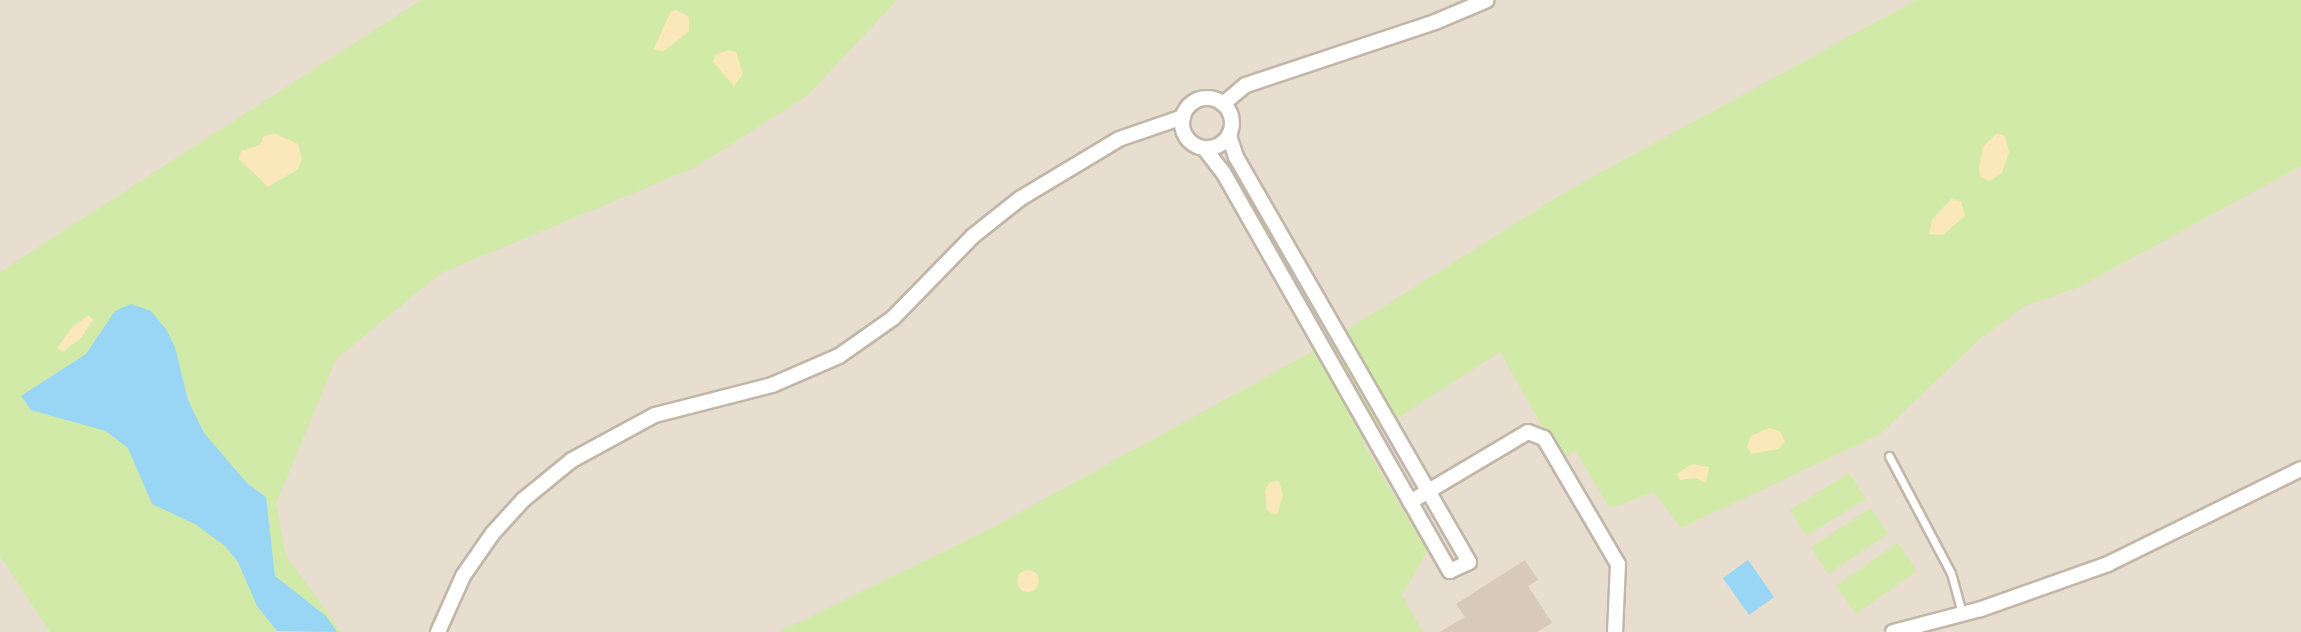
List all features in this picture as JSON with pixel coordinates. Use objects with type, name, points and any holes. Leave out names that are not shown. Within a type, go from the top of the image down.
[{"type":"street","points":[[1223,104],[1246,85],[1435,22],[1487,0]]},
{"type":"street","points":[[438,632],[463,576],[493,533],[531,493],[572,460],[655,415],[772,385],[839,356],[893,318],[973,236],[1021,198],[1119,139],[1183,117],[1196,101],[1210,98],[1223,104],[1232,122],[1229,135],[1236,157],[1469,562],[1450,571],[1316,340],[1223,172],[1204,148],[1187,137],[1183,117]]},
{"type":"street","points":[[1204,148],[1216,146],[1229,135]]},
{"type":"street","points":[[1316,340],[1335,329]]},
{"type":"street","points":[[1410,502],[1528,432],[1544,438],[1618,564],[1615,632]]},
{"type":"street","points":[[1893,632],[1962,613],[2108,564],[2301,469]]},
{"type":"lane","points":[[1889,456],[1951,573],[1962,613]]},
{"type":"shaded area","points":[[0,0],[2301,0],[2301,632],[0,632]]},
{"type":"green space","points":[[421,0],[897,0],[807,96],[694,168],[441,273],[336,359],[276,504],[286,555],[341,632],[50,632],[0,556],[0,272]]},
{"type":"green space","points":[[1916,0],[2301,0],[2301,166],[2079,287],[2025,306],[1981,338],[1880,434],[1681,528],[1654,492],[1610,508],[1575,450],[1562,461],[1500,352],[1362,441],[1427,551],[1402,595],[1423,632],[779,632],[993,527],[1310,353],[1567,191]]},
{"type":"green space","points":[[1849,473],[1866,499],[1806,536],[1790,510]]},
{"type":"green space","points":[[1871,508],[1888,534],[1828,574],[1811,547]]},
{"type":"green space","points":[[1898,543],[1917,571],[1856,614],[1836,586]]},
{"type":"sand","points":[[676,10],[689,17],[689,31],[664,51],[653,50],[671,11]]},
{"type":"sand","points":[[729,50],[736,52],[743,74],[734,86],[713,62],[715,55]]},
{"type":"sand","points":[[274,133],[298,144],[302,159],[298,169],[268,187],[239,159],[241,151],[260,145],[263,137]]},
{"type":"sand","points":[[1997,133],[2005,136],[2009,152],[2002,173],[1990,181],[1980,177],[1979,168],[1983,147]]},
{"type":"sand","points":[[1951,199],[1961,201],[1965,216],[1943,235],[1929,234],[1932,220]]},
{"type":"sand","points":[[89,315],[93,320],[81,338],[63,352],[57,348],[72,327]]},
{"type":"sand","points":[[1769,428],[1780,431],[1785,442],[1778,449],[1751,454],[1747,447],[1751,436]]},
{"type":"sand","points":[[1693,464],[1709,467],[1706,483],[1696,478],[1680,480],[1676,474]]},
{"type":"sand","points":[[1279,481],[1283,495],[1277,515],[1267,511],[1265,490],[1270,482]]},
{"type":"sand","points":[[1028,570],[1036,573],[1039,581],[1036,589],[1028,592],[1020,589],[1017,581],[1020,573]]},
{"type":"water","points":[[131,304],[151,311],[166,329],[175,347],[188,400],[204,433],[247,483],[266,497],[275,576],[326,616],[337,632],[277,631],[257,606],[238,562],[225,546],[195,524],[152,504],[128,448],[106,431],[31,410],[21,396],[86,354],[115,311]]},
{"type":"water","points":[[1748,560],[1774,597],[1749,615],[1723,578]]},
{"type":"building","points":[[1525,560],[1538,580],[1528,586],[1552,623],[1537,632],[1440,632],[1465,617],[1456,604]]}]
